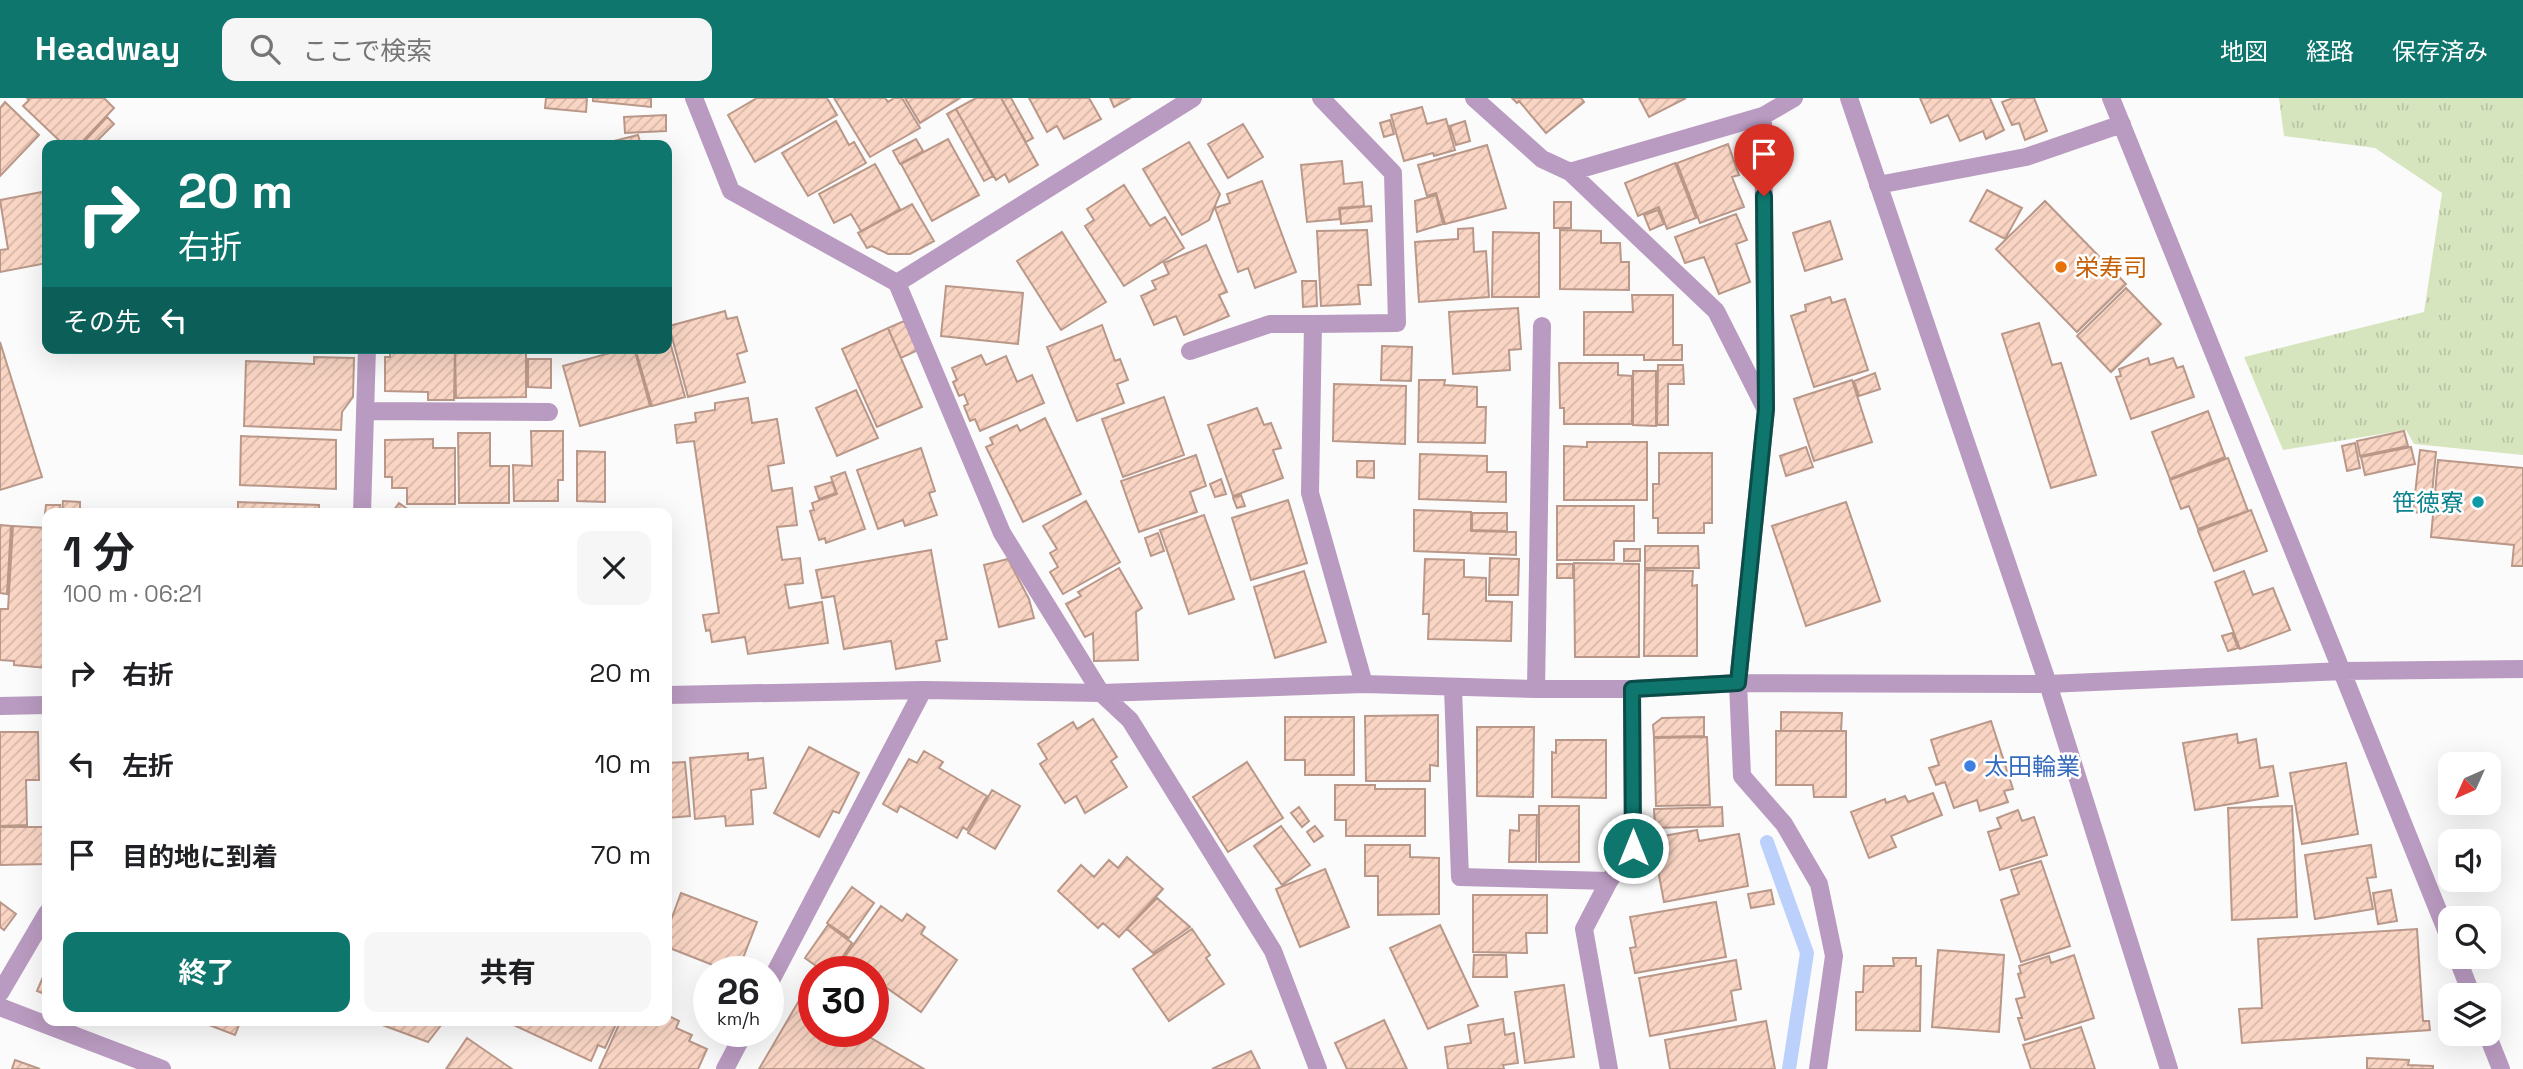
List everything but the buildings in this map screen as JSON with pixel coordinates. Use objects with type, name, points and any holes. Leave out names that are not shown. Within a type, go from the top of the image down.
[{"type":"street","points":[[694,98],[731,191],[897,283],[1002,533],[1101,693],[1130,720],[1273,951],[1318,1069]]},
{"type":"street","points":[[897,283],[1193,98]]},
{"type":"street","points":[[1190,351],[1270,324],[1396,323],[1393,173],[1321,98]]},
{"type":"street","points":[[1474,98],[1542,159],[1570,172],[1716,311],[1766,409]]},
{"type":"street","points":[[1570,172],[1763,116],[1794,98]]},
{"type":"street","points":[[1849,98],[2048,684],[2169,1069]]},
{"type":"street","points":[[2111,98],[2438,910]]},
{"type":"street","points":[[1763,116],[1766,409],[1738,683],[1742,776],[1784,824],[1819,884],[1834,956],[1818,1069]]},
{"type":"street","points":[[1878,185],[2026,157],[2122,124]]},
{"type":"street","points":[[1313,324],[1310,493],[1364,684]]},
{"type":"street","points":[[1536,689],[1542,326]]},
{"type":"street","points":[[362,508],[367,354]]},
{"type":"street","points":[[365,411],[549,412]]},
{"type":"street","points":[[672,695],[923,690],[1101,693],[1364,684],[1453,688],[1632,689],[1738,683],[2048,684],[2343,671],[2523,669]]},
{"type":"street","points":[[1453,688],[1460,877],[1609,881]]},
{"type":"street","points":[[1609,1069],[1584,929],[1609,881],[1633,848],[1632,689]]},
{"type":"street","points":[[784,956],[923,690]]},
{"type":"street","points":[[0,706],[42,705]]},
{"type":"street","points":[[0,993],[42,922]]},
{"type":"street","points":[[0,1007],[42,1023]]},
{"type":"street","points":[[50,1026],[162,1069]]},
{"type":"street","points":[[2492,1046],[2501,1069]]},
{"type":"street","points":[[725,1069],[737,1047]]},
{"type":"green space","points":[[2279,98],[2523,98],[2523,455],[2414,444],[2406,430],[2283,450],[2244,357],[2424,312],[2442,193],[2375,148],[2284,136]]},
{"type":"waterway","points":[[1767,842],[1807,953],[1789,1069]]},
{"type":"place","name":"栄寿司","points":[[2061,267]]},
{"type":"place","name":"笹徳寮","points":[[2478,502]]},
{"type":"place","name":"太田輪業","points":[[1970,766]]},
{"type":"route","points":[[1633,848],[1632,689],[1738,683],[1766,409],[1764,196]]}]
